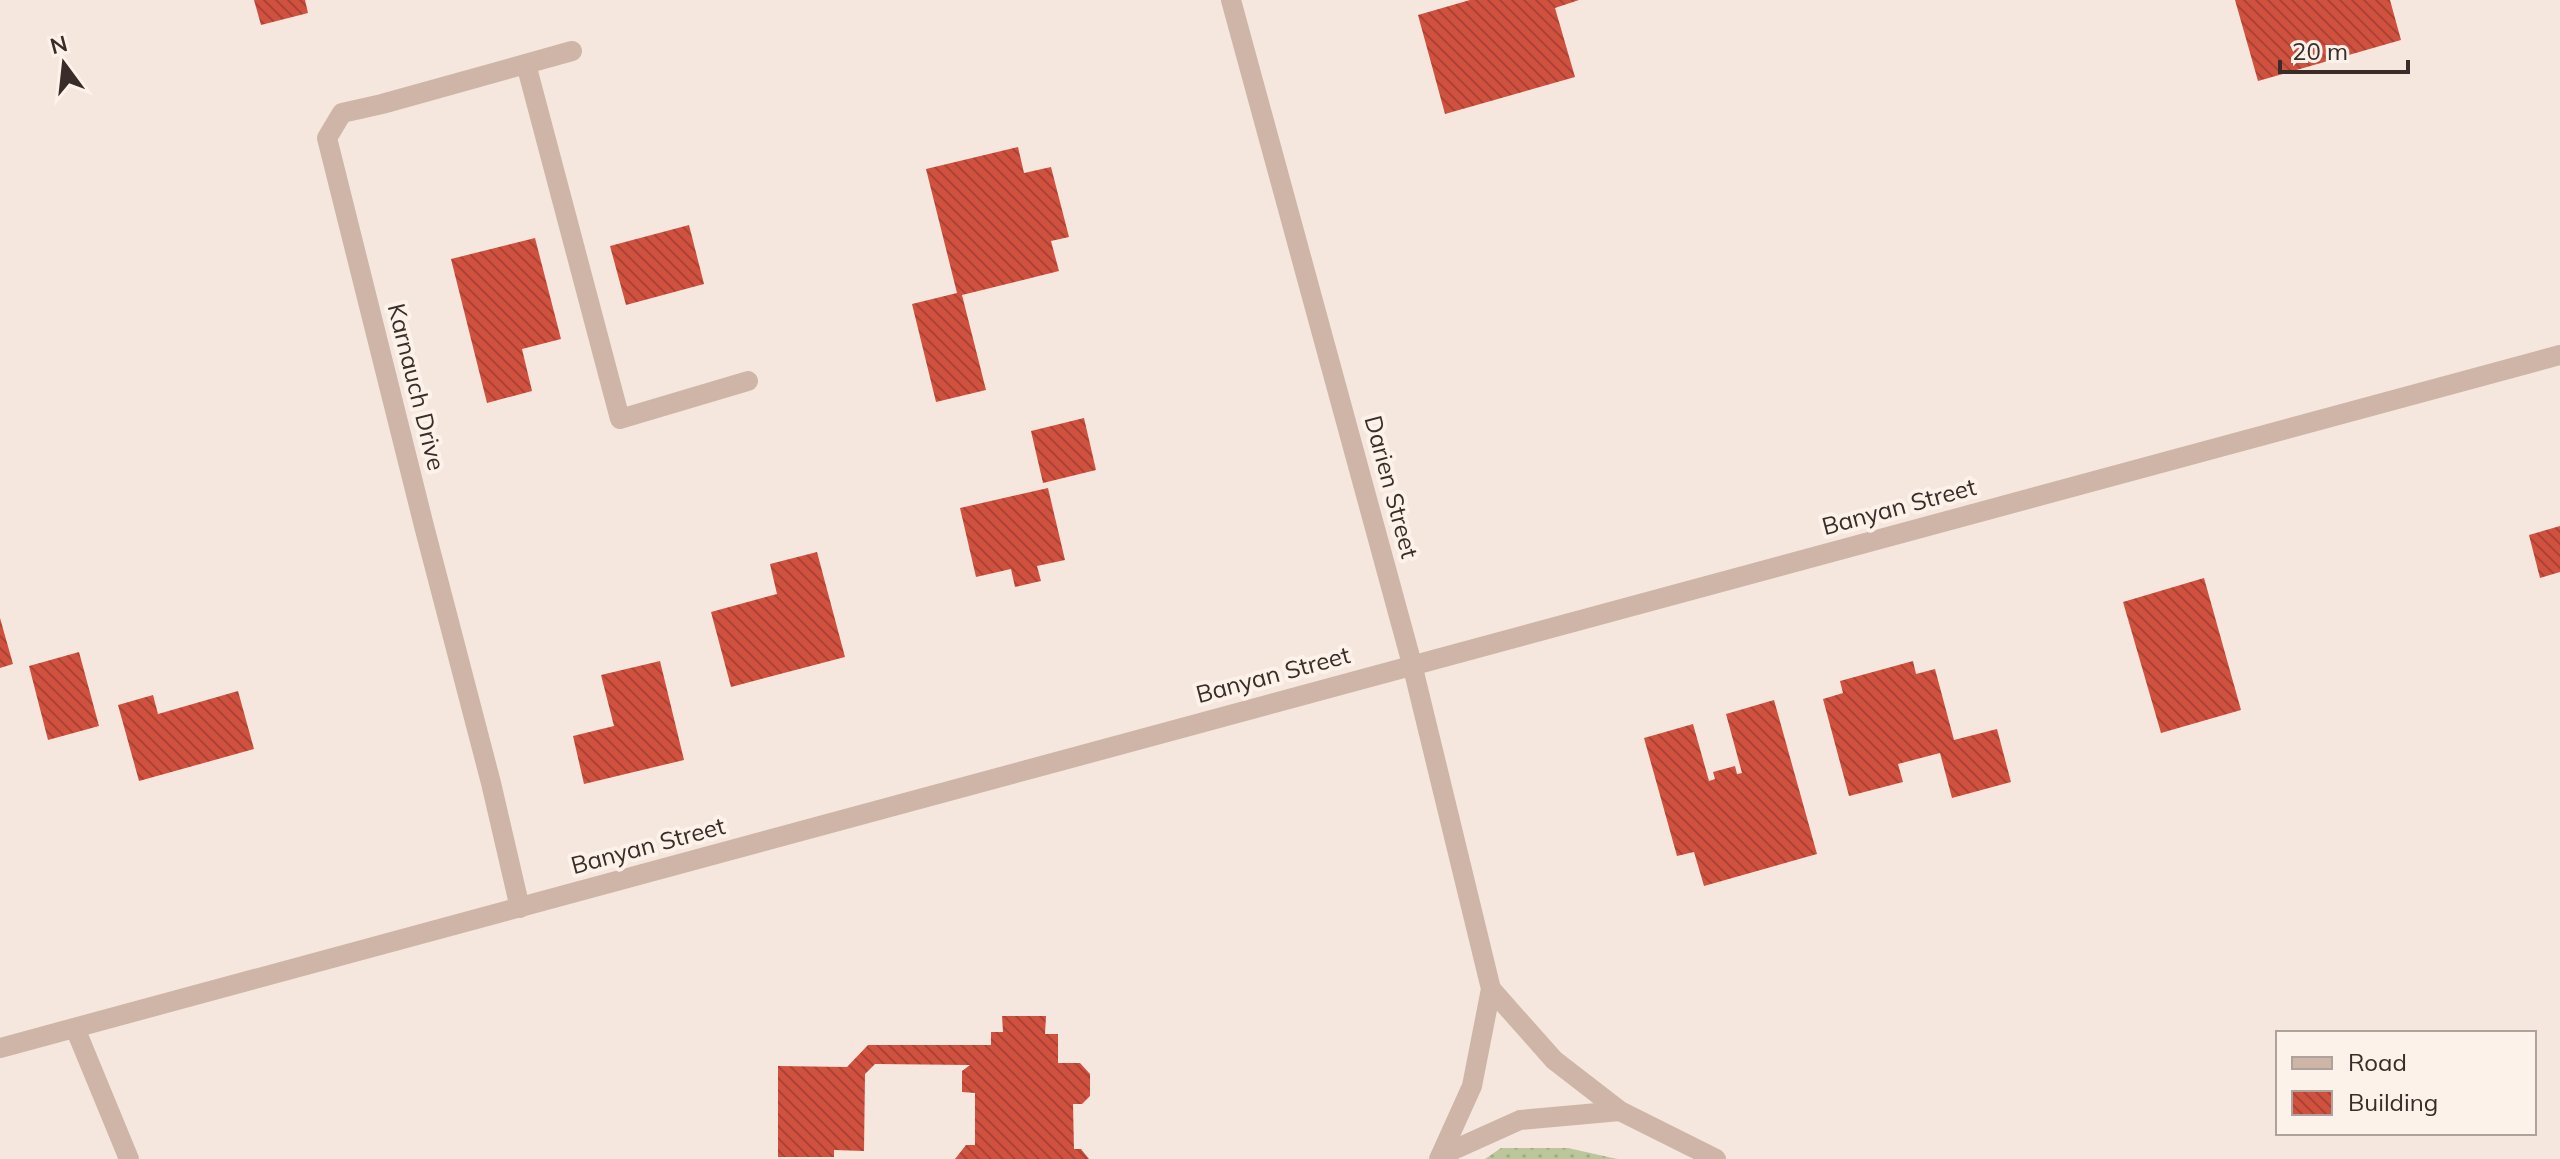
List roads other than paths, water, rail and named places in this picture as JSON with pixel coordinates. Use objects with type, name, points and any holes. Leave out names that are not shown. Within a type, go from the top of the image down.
[{"type":"street","name":"Darien Street","points":[[1231,0],[1412,664],[1491,989],[1472,1086],[1440,1157]]},
{"type":"street","name":"Karnauch Drive","points":[[520,908],[327,138],[342,113],[572,51]]},
{"type":"street","points":[[526,64],[620,419],[748,381]]},
{"type":"street","name":"Banyan Street","points":[[0,1048],[2560,355]]},
{"type":"street","name":"Darien Street","points":[[1491,989],[1554,1060],[1620,1111],[1716,1159]]},
{"type":"street","points":[[75,1028],[129,1159]]},
{"type":"street","name":"Darien Street","points":[[1440,1157],[1520,1120],[1620,1111]]}]
